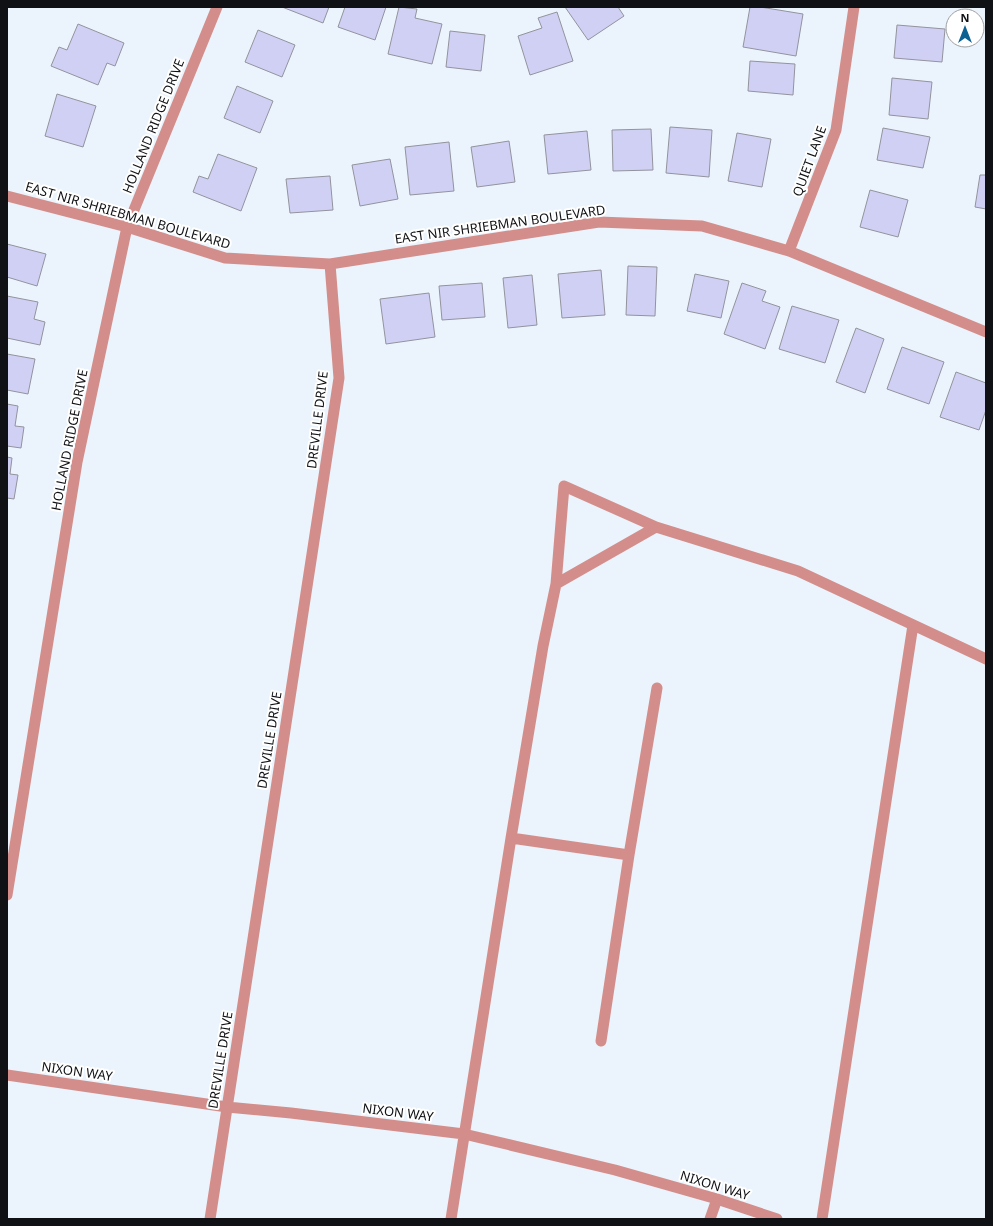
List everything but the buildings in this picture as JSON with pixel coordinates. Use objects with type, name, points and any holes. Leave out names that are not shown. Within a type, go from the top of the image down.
[{"type":"street","name":"HOLLAND RIDGE DRIVE","points":[[7,895],[77,462],[127,228],[217,7]]},
{"type":"street","name":"QUIET LANE","points":[[789,251],[836,130],[854,7]]},
{"type":"street","name":"EAST NIR SHRIEBMAN BOULEVARD","points":[[7,196],[127,228],[225,258],[330,264],[600,222],[702,226],[789,251],[986,332]]},
{"type":"street","name":"DREVILLE DRIVE","points":[[210,1219],[339,378],[330,264]]},
{"type":"street","points":[[451,1219],[511,838],[543,646],[556,584],[564,486],[656,527],[798,571],[986,659]]},
{"type":"street","points":[[556,584],[656,527]]},
{"type":"street","points":[[822,1219],[913,625]]},
{"type":"street","points":[[601,1041],[629,856],[657,688]]},
{"type":"street","points":[[511,838],[629,856]]},
{"type":"street","name":"NIXON WAY","points":[[7,1075],[227,1107],[291,1113],[464,1134],[615,1170],[717,1199],[777,1219]]},
{"type":"street","points":[[710,1219],[717,1199]]}]
